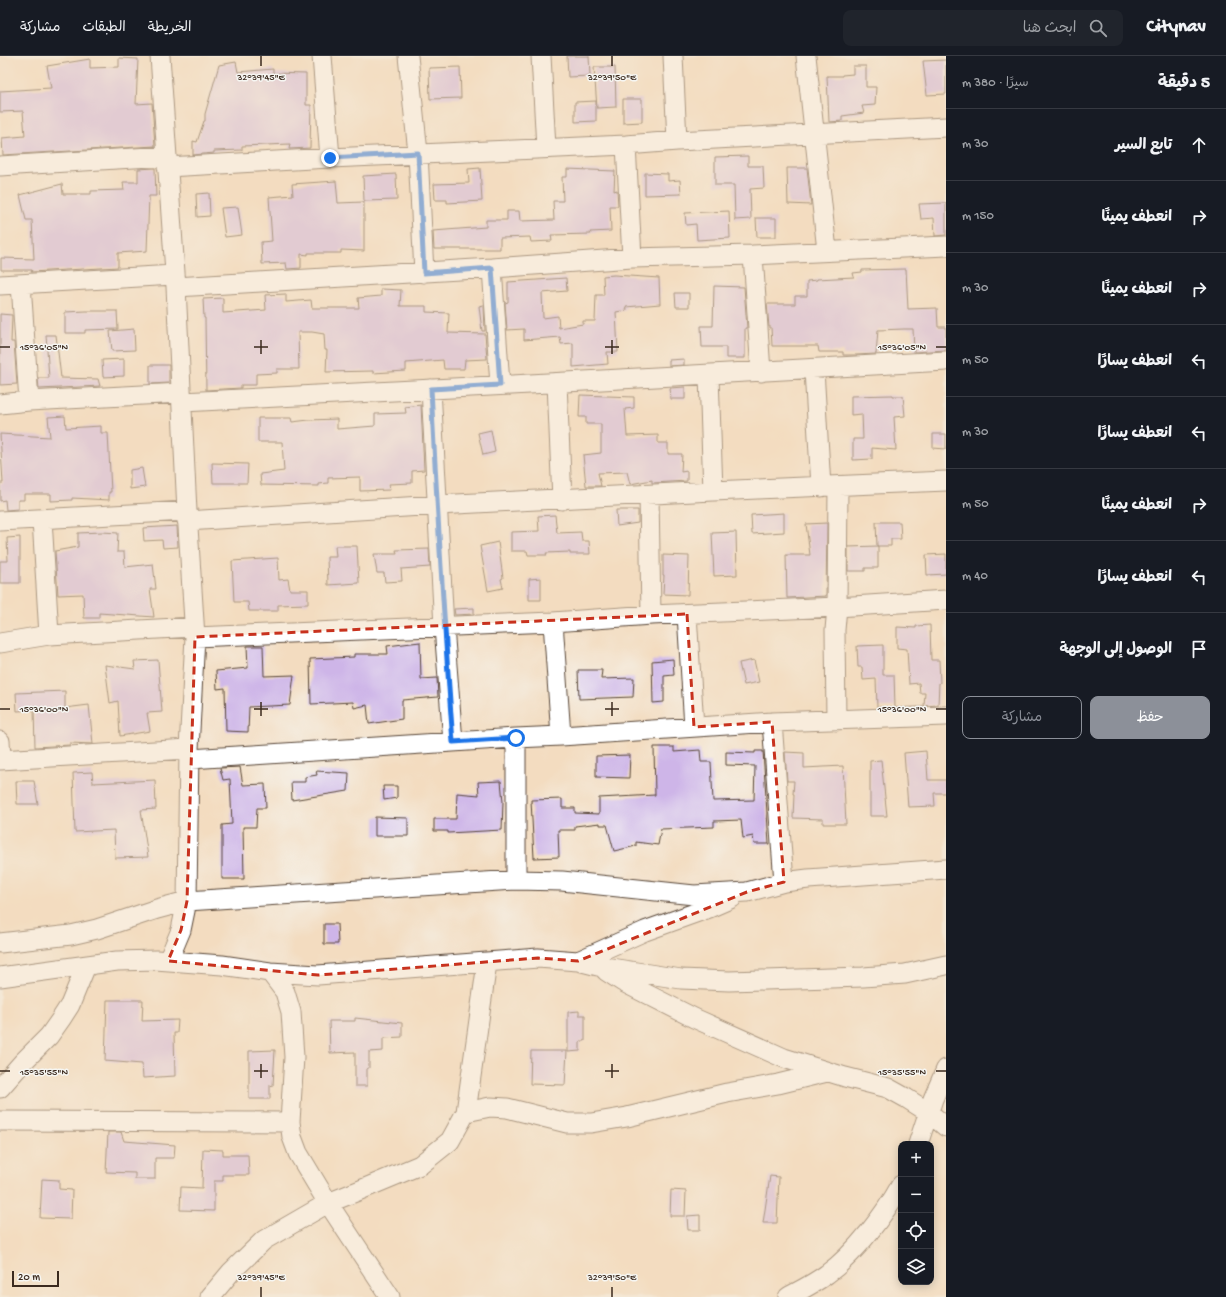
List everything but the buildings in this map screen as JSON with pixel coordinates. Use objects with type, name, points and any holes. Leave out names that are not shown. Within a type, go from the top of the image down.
[{"type":"street","points":[[160,56],[182,398],[194,632],[189,754],[187,901],[182,930],[168,961]]},
{"type":"street","points":[[322,56],[330,158]]},
{"type":"street","points":[[408,56],[418,153],[424,273]]},
{"type":"street","points":[[541,56],[546,148]]},
{"type":"street","points":[[673,56],[678,141]]},
{"type":"street","points":[[806,56],[827,251]]},
{"type":"street","points":[[0,166],[330,158],[626,145],[946,127]]},
{"type":"street","points":[[626,145],[632,258]]},
{"type":"street","points":[[0,285],[424,273],[632,258],[752,255],[946,246]]},
{"type":"street","points":[[752,255],[761,372]]},
{"type":"street","points":[[492,268],[500,385]]},
{"type":"street","points":[[21,284],[29,401]]},
{"type":"street","points":[[0,404],[29,401],[182,398],[431,389],[709,376],[946,361]]},
{"type":"street","points":[[814,370],[829,487],[837,607],[835,630],[836,721]]},
{"type":"street","points":[[709,376],[713,491]]},
{"type":"street","points":[[557,383],[562,500]]},
{"type":"street","points":[[431,389],[444,627],[453,742]]},
{"type":"street","points":[[0,521],[187,516],[437,506],[713,491],[946,481]]},
{"type":"street","points":[[649,495],[651,615]]},
{"type":"street","points":[[42,519],[49,635]]},
{"type":"street","points":[[0,643],[49,635],[444,627],[946,600]]},
{"type":"street","points":[[687,614],[694,727]]},
{"type":"street","points":[[553,622],[561,736]]},
{"type":"street","points":[[0,740],[1,760],[189,754],[453,742],[772,722],[836,721],[946,716]]},
{"type":"street","points":[[772,722],[784,882]]},
{"type":"street","points":[[516,738],[516,880]]},
{"type":"street","points":[[578,961],[645,931],[748,892],[784,882],[946,869]]},
{"type":"street","points":[[0,943],[71,935],[97,929],[157,909],[187,901],[516,880],[562,881],[694,895],[748,892]]},
{"type":"street","points":[[0,977],[116,961],[156,960],[222,965],[270,972],[318,975],[538,958],[578,961],[598,966],[681,979],[729,981],[863,977],[905,974],[946,965]]},
{"type":"street","points":[[210,1297],[231,1272],[264,1240],[328,1203],[358,1192],[420,1165],[450,1141],[466,1112],[487,963]]},
{"type":"street","points":[[0,1088],[49,1036],[64,1015],[70,1005],[86,966]]},
{"type":"street","points":[[598,966],[623,982],[727,1034],[784,1058],[827,1072],[888,1088],[928,1112],[946,1126]]},
{"type":"street","points":[[270,972],[285,992],[291,1012],[294,1057],[290,1122],[292,1137],[298,1153],[328,1203],[390,1297]]},
{"type":"street","points":[[0,1065],[23,1062]]},
{"type":"street","points":[[919,1141],[928,1112],[946,1069]]},
{"type":"street","points":[[466,1112],[490,1107],[507,1108],[567,1123],[591,1123],[627,1117],[727,1093],[778,1084],[827,1072]]},
{"type":"street","points":[[0,1121],[290,1122]]},
{"type":"street","points":[[788,1297],[801,1291],[828,1273],[856,1247],[890,1205],[898,1190]]},
{"type":"highlighted area","points":[[687,614],[694,727],[772,722],[784,882],[747,892],[578,961],[538,958],[318,975],[168,961],[181,930],[187,901],[195,637]]},
{"type":"route","points":[[330,158],[418,153],[424,273],[492,268],[500,385],[431,389],[444,627],[453,742],[516,738]]}]
